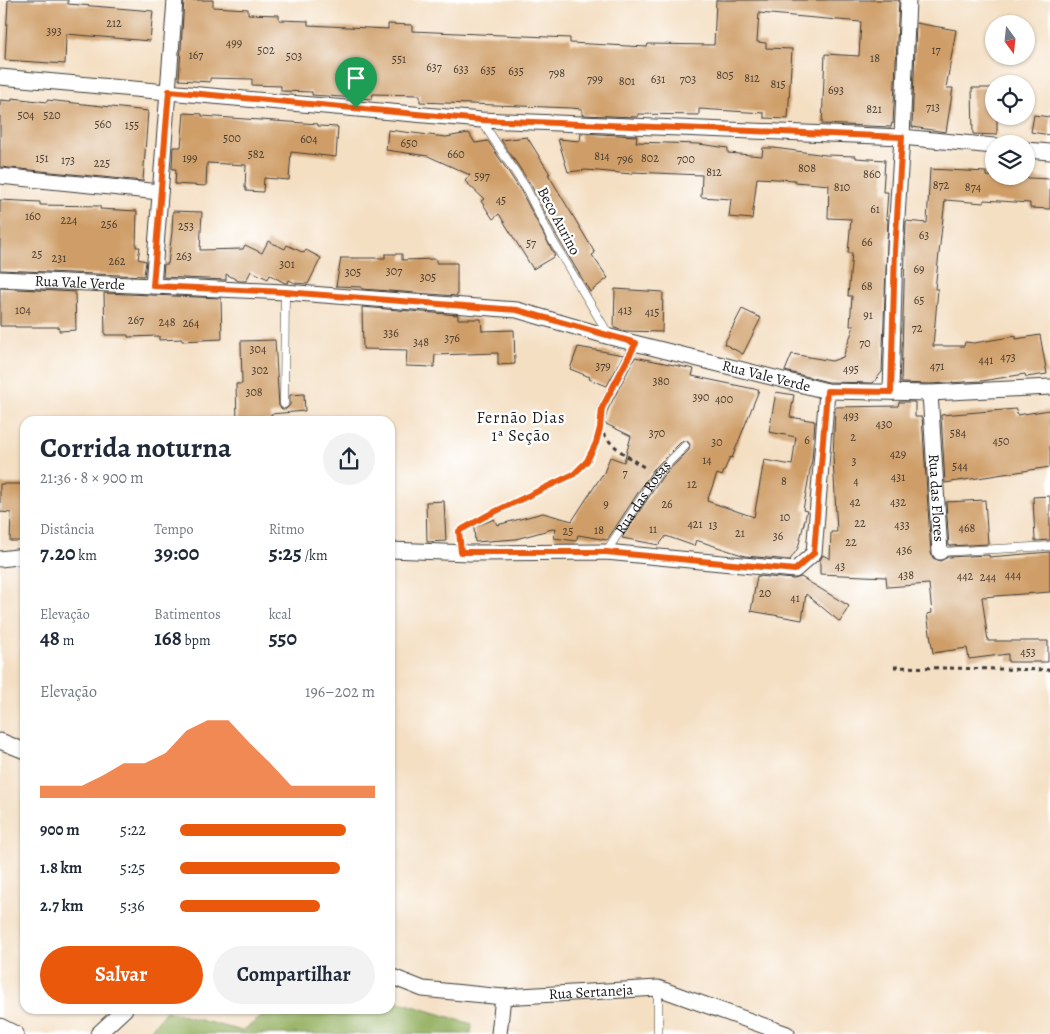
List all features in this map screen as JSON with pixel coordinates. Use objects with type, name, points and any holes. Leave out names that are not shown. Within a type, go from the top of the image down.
[{"type":"street","points":[[153,286],[175,0]]},
{"type":"street","points":[[891,392],[895,250],[908,0]]},
{"type":"street","points":[[0,78],[169,91],[481,120],[902,137],[985,145]]},
{"type":"street","points":[[1035,151],[1050,152]]},
{"type":"street","points":[[0,176],[160,192]]},
{"type":"street","name":"Rua Vale Verde","points":[[0,279],[285,292],[517,310],[610,337],[827,391],[930,393],[1050,387]]},
{"type":"street","name":"Rua das Rosas","points":[[395,550],[606,552],[795,570],[814,553],[827,391]]},
{"type":"street","name":"Rua das Flores","points":[[930,393],[940,552]]},
{"type":"street","points":[[0,559],[20,557]]},
{"type":"street","points":[[0,741],[20,749]]},
{"type":"street","name":"Rua Sertaneja","points":[[395,978],[423,989],[502,997],[658,988],[787,1034]]},
{"type":"street","points":[[499,1034],[502,997]]},
{"type":"street","points":[[98,1034],[120,1014]]},
{"type":"street","points":[[0,1026],[16,1034]]},
{"type":"lane","name":"Beco Aurino","points":[[481,120],[526,188],[551,238],[610,337]]},
{"type":"lane","points":[[284,404],[285,292]]},
{"type":"lane","points":[[602,408],[636,343]]},
{"type":"lane","name":"Rua das Rosas","points":[[606,552],[658,473],[685,446]]},
{"type":"lane","name":"Rua das Flores","points":[[940,552],[1050,546]]},
{"type":"lane","points":[[658,988],[658,1034]]},
{"type":"path","points":[[461,552],[459,531],[574,474],[587,461],[596,443],[602,408]]},
{"type":"path","points":[[600,428],[608,439],[633,462],[658,473]]},
{"type":"path","points":[[894,667],[1050,670]]},
{"type":"green space","points":[[395,1001],[472,1024],[471,1034],[147,1034],[164,1014],[177,1014],[242,1031],[266,1014],[395,1014]]},
{"type":"building","points":[[8,0],[68,0],[68,4],[153,11],[150,41],[66,34],[65,64],[5,60]]},
{"type":"building","points":[[184,0],[213,0],[213,7],[248,9],[248,14],[279,15],[279,20],[308,21],[308,25],[388,29],[388,24],[412,25],[412,31],[570,38],[570,43],[647,47],[648,44],[714,45],[716,0],[899,0],[893,124],[891,127],[822,124],[825,54],[859,56],[861,22],[759,13],[757,42],[766,43],[766,48],[792,49],[788,119],[764,118],[764,113],[699,109],[699,115],[638,114],[638,117],[582,115],[582,109],[571,108],[420,102],[420,95],[373,94],[372,99],[312,95],[312,92],[281,91],[281,86],[252,85],[252,79],[210,78],[210,82],[179,80]]},
{"type":"building","points":[[916,23],[956,30],[946,88],[953,88],[946,132],[912,127]]},
{"type":"building","points":[[972,88],[985,88],[985,125],[997,125],[997,135],[973,134]]},
{"type":"building","points":[[12,98],[148,111],[143,181],[0,167],[0,100],[12,101]]},
{"type":"building","points":[[184,113],[338,127],[336,157],[291,152],[289,180],[264,178],[263,192],[246,191],[246,165],[207,163],[206,186],[175,184],[176,169],[172,169],[173,147],[181,147]]},
{"type":"building","points":[[1035,115],[1050,117],[1050,135],[1031,132],[1032,125],[1035,125]]},
{"type":"building","points":[[388,130],[446,137],[469,133],[475,143],[488,141],[521,191],[555,256],[533,269],[499,214],[493,219],[481,201],[484,199],[465,181],[470,175],[428,156],[386,150]]},
{"type":"building","points":[[581,133],[637,136],[636,142],[699,144],[728,148],[728,153],[762,156],[763,148],[774,148],[885,160],[883,192],[888,192],[886,219],[888,219],[882,372],[873,383],[828,382],[785,371],[792,354],[832,361],[843,357],[854,326],[850,326],[852,296],[848,296],[852,253],[848,253],[851,219],[828,218],[829,185],[795,182],[795,180],[757,178],[752,219],[729,217],[731,199],[701,197],[702,175],[632,172],[632,174],[586,170],[568,172],[558,139],[580,141]]},
{"type":"building","points":[[527,137],[595,253],[592,255],[608,278],[590,292],[556,235],[531,185],[501,140]]},
{"type":"building","points":[[930,169],[985,172],[985,185],[1035,185],[1035,178],[1050,179],[1050,209],[1030,208],[1030,203],[984,200],[984,203],[945,200],[935,289],[938,289],[933,346],[964,346],[965,342],[974,343],[1016,336],[1016,339],[1040,335],[1047,374],[1026,377],[1025,374],[982,381],[930,384],[901,383],[906,221],[927,223]]},
{"type":"building","points":[[0,200],[40,202],[40,205],[100,206],[100,209],[137,211],[136,247],[140,247],[138,259],[146,261],[144,276],[0,270]]},
{"type":"building","points":[[173,211],[202,212],[200,250],[243,249],[245,245],[262,253],[268,241],[285,249],[287,245],[304,253],[306,250],[321,258],[308,284],[295,283],[289,280],[288,283],[285,283],[270,275],[268,279],[251,271],[246,281],[239,281],[226,274],[226,280],[163,277],[164,264],[168,264]]},
{"type":"building","points":[[385,254],[402,254],[402,260],[436,259],[436,263],[457,263],[457,296],[336,286],[341,258],[385,258]]},
{"type":"building","points":[[0,288],[75,292],[76,330],[59,331],[59,327],[0,326]]},
{"type":"building","points":[[615,289],[663,292],[662,332],[625,331],[614,328]]},
{"type":"building","points":[[104,293],[221,298],[222,339],[182,341],[182,339],[159,340],[159,336],[128,337],[128,335],[105,335]]},
{"type":"building","points":[[362,307],[458,315],[458,319],[481,319],[482,331],[514,330],[515,364],[498,365],[498,353],[435,355],[434,367],[406,366],[407,350],[363,349]]},
{"type":"building","points":[[742,309],[761,318],[743,354],[724,344]]},
{"type":"building","points":[[275,340],[279,406],[282,409],[286,409],[290,405],[290,395],[304,394],[305,411],[271,414],[271,416],[237,416],[236,384],[242,384],[241,341]]},
{"type":"building","points":[[578,347],[624,355],[607,386],[570,369]]},
{"type":"building","points":[[635,357],[694,369],[692,376],[759,390],[732,458],[730,457],[722,476],[717,474],[707,501],[754,517],[764,460],[792,465],[796,437],[769,432],[776,392],[794,395],[790,417],[815,421],[812,459],[803,510],[807,511],[798,548],[790,560],[745,556],[696,540],[694,546],[666,536],[659,545],[622,538],[662,477],[689,450],[690,444],[686,440],[681,442],[653,470],[607,540],[578,535],[576,541],[554,538],[556,528],[516,539],[475,542],[474,527],[494,519],[497,525],[543,513],[572,521],[603,475],[610,457],[624,462],[631,436],[604,423],[608,409]]},
{"type":"building","points":[[899,402],[915,402],[915,417],[922,417],[931,553],[933,558],[940,561],[948,557],[989,555],[989,557],[1050,552],[1050,592],[982,597],[988,641],[1048,641],[1048,662],[1008,662],[1008,654],[969,659],[967,648],[933,653],[927,614],[932,613],[929,584],[887,587],[886,577],[820,574],[820,560],[823,555],[830,559],[831,532],[837,532],[833,458],[835,407],[898,406]]},
{"type":"building","points":[[1016,409],[1017,415],[1050,410],[1050,467],[945,483],[941,415]]},
{"type":"building","points":[[0,484],[20,484],[20,541],[10,541],[11,513],[0,512]]},
{"type":"building","points":[[1050,496],[1050,540],[1035,541],[1033,497]]},
{"type":"building","points":[[985,500],[988,544],[949,546],[946,502]]},
{"type":"building","points":[[444,501],[446,541],[427,542],[426,502]]},
{"type":"building","points":[[757,576],[794,579],[801,577],[849,606],[840,622],[806,594],[802,620],[751,611]]},
{"type":"district","name":"Fernão Dias 1ª Seção","points":[[521,426]]},
{"type":"route","points":[[169,91],[356,108],[481,120],[902,137],[895,250],[891,392],[827,391],[814,553],[795,570],[606,552],[461,552],[459,531],[574,474],[587,461],[596,443],[602,408],[636,343],[517,310],[285,292],[153,286],[169,91]]}]
